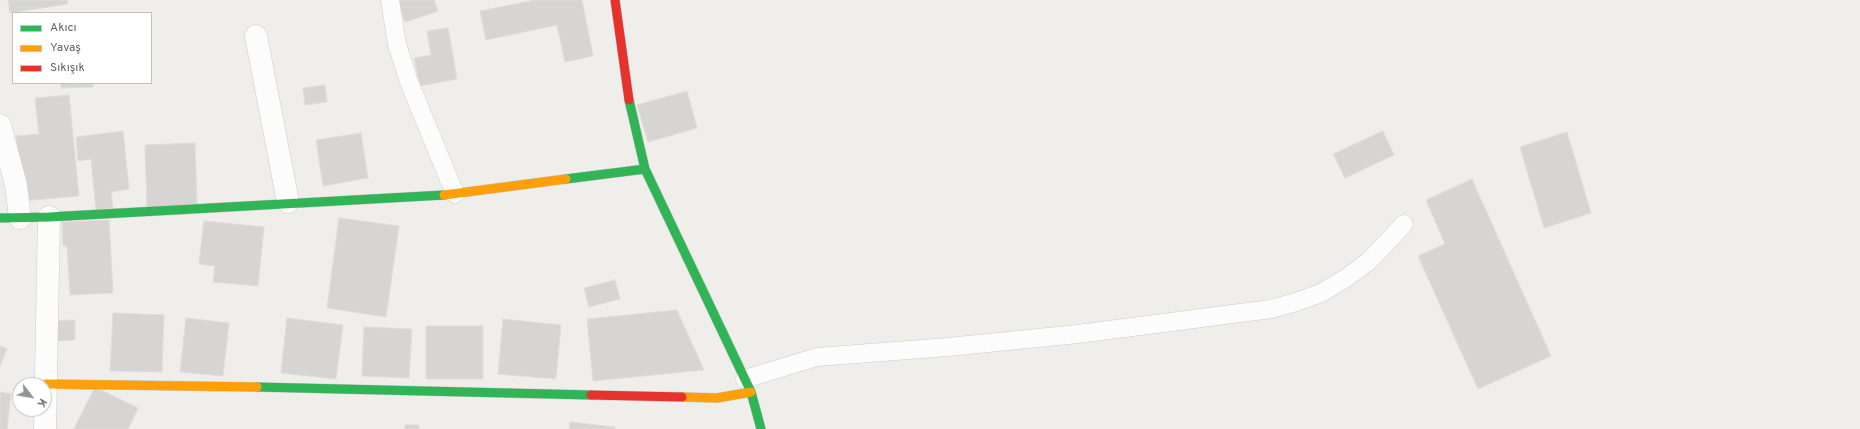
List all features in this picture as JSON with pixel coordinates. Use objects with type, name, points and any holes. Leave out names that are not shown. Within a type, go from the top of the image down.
[{"type":"street","points":[[615,0],[629,102],[645,169],[748,386],[761,429]]},
{"type":"street","points":[[256,36],[288,202]]},
{"type":"street","points":[[0,125],[16,185],[10,218],[49,218],[288,202],[455,194],[645,169]]},
{"type":"street","points":[[46,377],[49,218]]},
{"type":"street","points":[[52,384],[389,389],[717,398],[748,386]]},
{"type":"street","points":[[45,417],[45,429]]},
{"type":"lane","points":[[390,0],[397,44],[407,76],[455,194]]},
{"type":"lane","points":[[748,386],[817,357],[948,347],[1078,334],[1271,309],[1314,295],[1346,278],[1369,261],[1404,224]]},
{"type":"building","points":[[8,0],[67,0],[68,4],[12,12],[10,13]]},
{"type":"building","points":[[397,0],[434,0],[438,11],[405,22]]},
{"type":"building","points":[[535,0],[582,0],[593,56],[565,62],[557,25],[486,40],[480,11]]},
{"type":"building","points":[[448,28],[457,79],[420,86],[414,58],[431,55],[427,31]]},
{"type":"building","points":[[61,84],[93,84],[93,87],[61,88]]},
{"type":"building","points":[[325,85],[327,102],[305,105],[303,88]]},
{"type":"building","points":[[687,91],[697,128],[648,142],[637,105]]},
{"type":"building","points":[[69,95],[79,196],[22,201],[16,136],[39,134],[35,98]]},
{"type":"building","points":[[123,131],[129,189],[111,192],[113,208],[96,210],[91,159],[78,161],[76,137]]},
{"type":"building","points":[[1383,131],[1394,155],[1345,178],[1333,154]]},
{"type":"building","points":[[1567,132],[1591,213],[1544,228],[1520,147]]},
{"type":"building","points":[[361,133],[368,178],[323,186],[316,140]]},
{"type":"building","points":[[195,143],[197,204],[147,207],[145,145]]},
{"type":"building","points":[[1472,179],[1551,356],[1478,389],[1418,256],[1445,244],[1426,200]]},
{"type":"building","points":[[339,218],[399,226],[386,317],[327,308]]},
{"type":"building","points":[[109,220],[113,293],[70,295],[67,246],[63,246],[62,222]]},
{"type":"building","points":[[204,221],[264,227],[258,286],[213,282],[215,266],[199,264]]},
{"type":"building","points":[[615,280],[620,299],[589,307],[584,288]]},
{"type":"building","points":[[677,310],[704,370],[593,381],[587,319]]},
{"type":"building","points":[[113,313],[164,315],[162,372],[110,371]]},
{"type":"building","points":[[186,318],[229,323],[223,376],[180,372]]},
{"type":"building","points":[[287,318],[343,325],[336,379],[281,373]]},
{"type":"building","points":[[503,319],[561,325],[556,379],[498,374]]},
{"type":"building","points":[[75,320],[75,340],[57,341],[57,321]]},
{"type":"building","points":[[426,326],[483,326],[483,379],[426,379]]},
{"type":"building","points":[[364,327],[412,329],[409,378],[362,376]]},
{"type":"building","points":[[0,346],[7,349],[0,366]]},
{"type":"building","points":[[95,387],[138,408],[128,429],[74,429]]},
{"type":"building","points":[[0,392],[11,394],[7,429],[0,429]]},
{"type":"building","points":[[570,422],[615,427],[615,429],[569,429]]},
{"type":"building","points":[[405,425],[419,425],[419,429],[405,429]]},
{"type":"traffic: fast","points":[[629,100],[645,169],[751,392],[761,429]]},
{"type":"traffic: fast","points":[[566,179],[645,169]]},
{"type":"traffic: fast","points":[[0,218],[49,217],[444,195]]},
{"type":"traffic: fast","points":[[257,387],[591,395]]},
{"type":"traffic: slow","points":[[444,195],[566,179]]},
{"type":"traffic: slow","points":[[52,384],[257,387]]},
{"type":"traffic: slow","points":[[682,397],[717,398],[751,392]]},
{"type":"traffic: jam","points":[[615,0],[629,100]]},
{"type":"traffic: jam","points":[[591,395],[682,397]]}]
